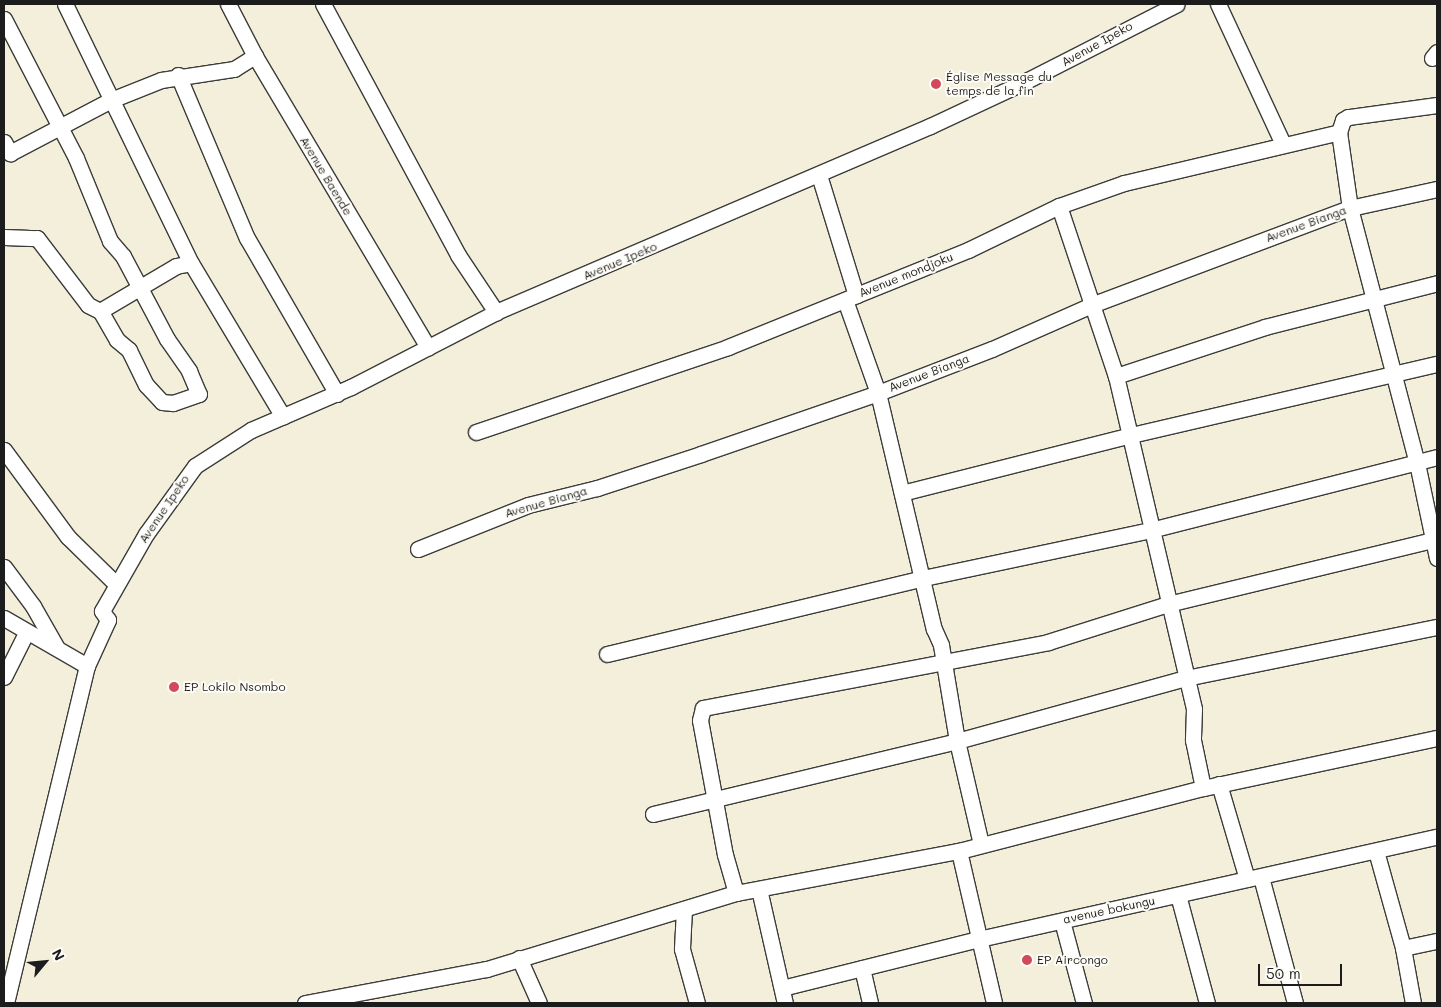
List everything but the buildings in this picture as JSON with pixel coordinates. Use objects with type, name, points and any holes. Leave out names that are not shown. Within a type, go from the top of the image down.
[{"type":"street","points":[[65,4],[191,262],[283,417]]},
{"type":"street","name":"Avenue Baende","points":[[228,4],[255,56],[428,347]]},
{"type":"street","points":[[323,4],[458,255],[496,312]]},
{"type":"street","name":"Avenue Ipeko","points":[[6,1003],[87,666],[108,620],[102,611],[146,534],[195,466],[250,430],[336,394],[496,312],[819,175],[1026,81],[1177,4]]},
{"type":"street","points":[[1218,4],[1283,144]]},
{"type":"street","points":[[4,18],[90,187],[110,241],[123,256],[167,339],[190,371],[199,394],[173,403],[162,402],[146,385],[129,350],[117,340],[100,311],[88,305],[37,238],[4,237]]},
{"type":"street","points":[[4,142],[10,153],[111,100],[178,75],[234,69],[255,56]]},
{"type":"street","points":[[178,75],[247,238],[336,394]]},
{"type":"street","points":[[1437,105],[1348,117],[1342,120],[1339,132],[1350,208],[1375,300],[1392,376],[1417,463],[1437,558]]},
{"type":"street","name":"Avenue mondjoku","points":[[476,432],[728,347],[968,250],[1059,206],[1152,175],[1339,132]]},
{"type":"street","points":[[819,175],[878,393],[941,645],[942,661],[957,741],[981,844]]},
{"type":"street","name":"Avenue Bianga","points":[[418,549],[528,505],[672,463],[878,393],[992,349],[1094,304],[1350,208],[1437,189]]},
{"type":"street","points":[[1059,206],[1094,304],[1116,376],[1131,435],[1168,604],[1194,709],[1193,740],[1203,788]]},
{"type":"street","points":[[100,311],[176,266],[191,262]]},
{"type":"street","points":[[1116,376],[1265,327],[1437,283]]},
{"type":"street","points":[[902,493],[1131,435],[1392,376],[1437,364]]},
{"type":"street","points":[[4,450],[68,537],[116,584]]},
{"type":"street","points":[[607,654],[923,578],[1151,530],[1437,458]]},
{"type":"street","points":[[736,892],[714,797],[700,720],[704,708],[1048,642],[1168,604],[1432,540]]},
{"type":"street","points":[[4,567],[42,619],[57,648]]},
{"type":"street","points":[[4,618],[26,633],[57,648],[87,666]]},
{"type":"street","points":[[653,814],[714,797],[957,741],[1186,678],[1437,627]]},
{"type":"street","points":[[4,677],[26,633]]},
{"type":"street","points":[[305,1003],[487,969],[736,892],[959,851],[1219,784],[1437,738]]},
{"type":"street","points":[[1219,784],[1254,878],[1295,1003]]},
{"type":"street","name":"avenue bokungu","points":[[782,988],[979,939],[1437,837]]},
{"type":"street","points":[[959,851],[994,1003]]},
{"type":"street","points":[[1376,851],[1403,948],[1413,1003]]},
{"type":"street","points":[[759,888],[785,1003]]},
{"type":"street","points":[[1178,895],[1207,1003]]},
{"type":"street","points":[[684,909],[682,949],[697,1003]]},
{"type":"street","points":[[1062,921],[1084,1003]]},
{"type":"street","points":[[1403,948],[1437,941]]},
{"type":"street","points":[[519,958],[539,1003]]},
{"type":"street","points":[[862,968],[870,1003]]},
{"type":"place","name":"Église Message du temps de la fin","points":[[936,84]]},
{"type":"place","name":"EP Lokilo Nsombo","points":[[174,687]]},
{"type":"place","name":"EP Aircongo","points":[[1027,960]]}]
